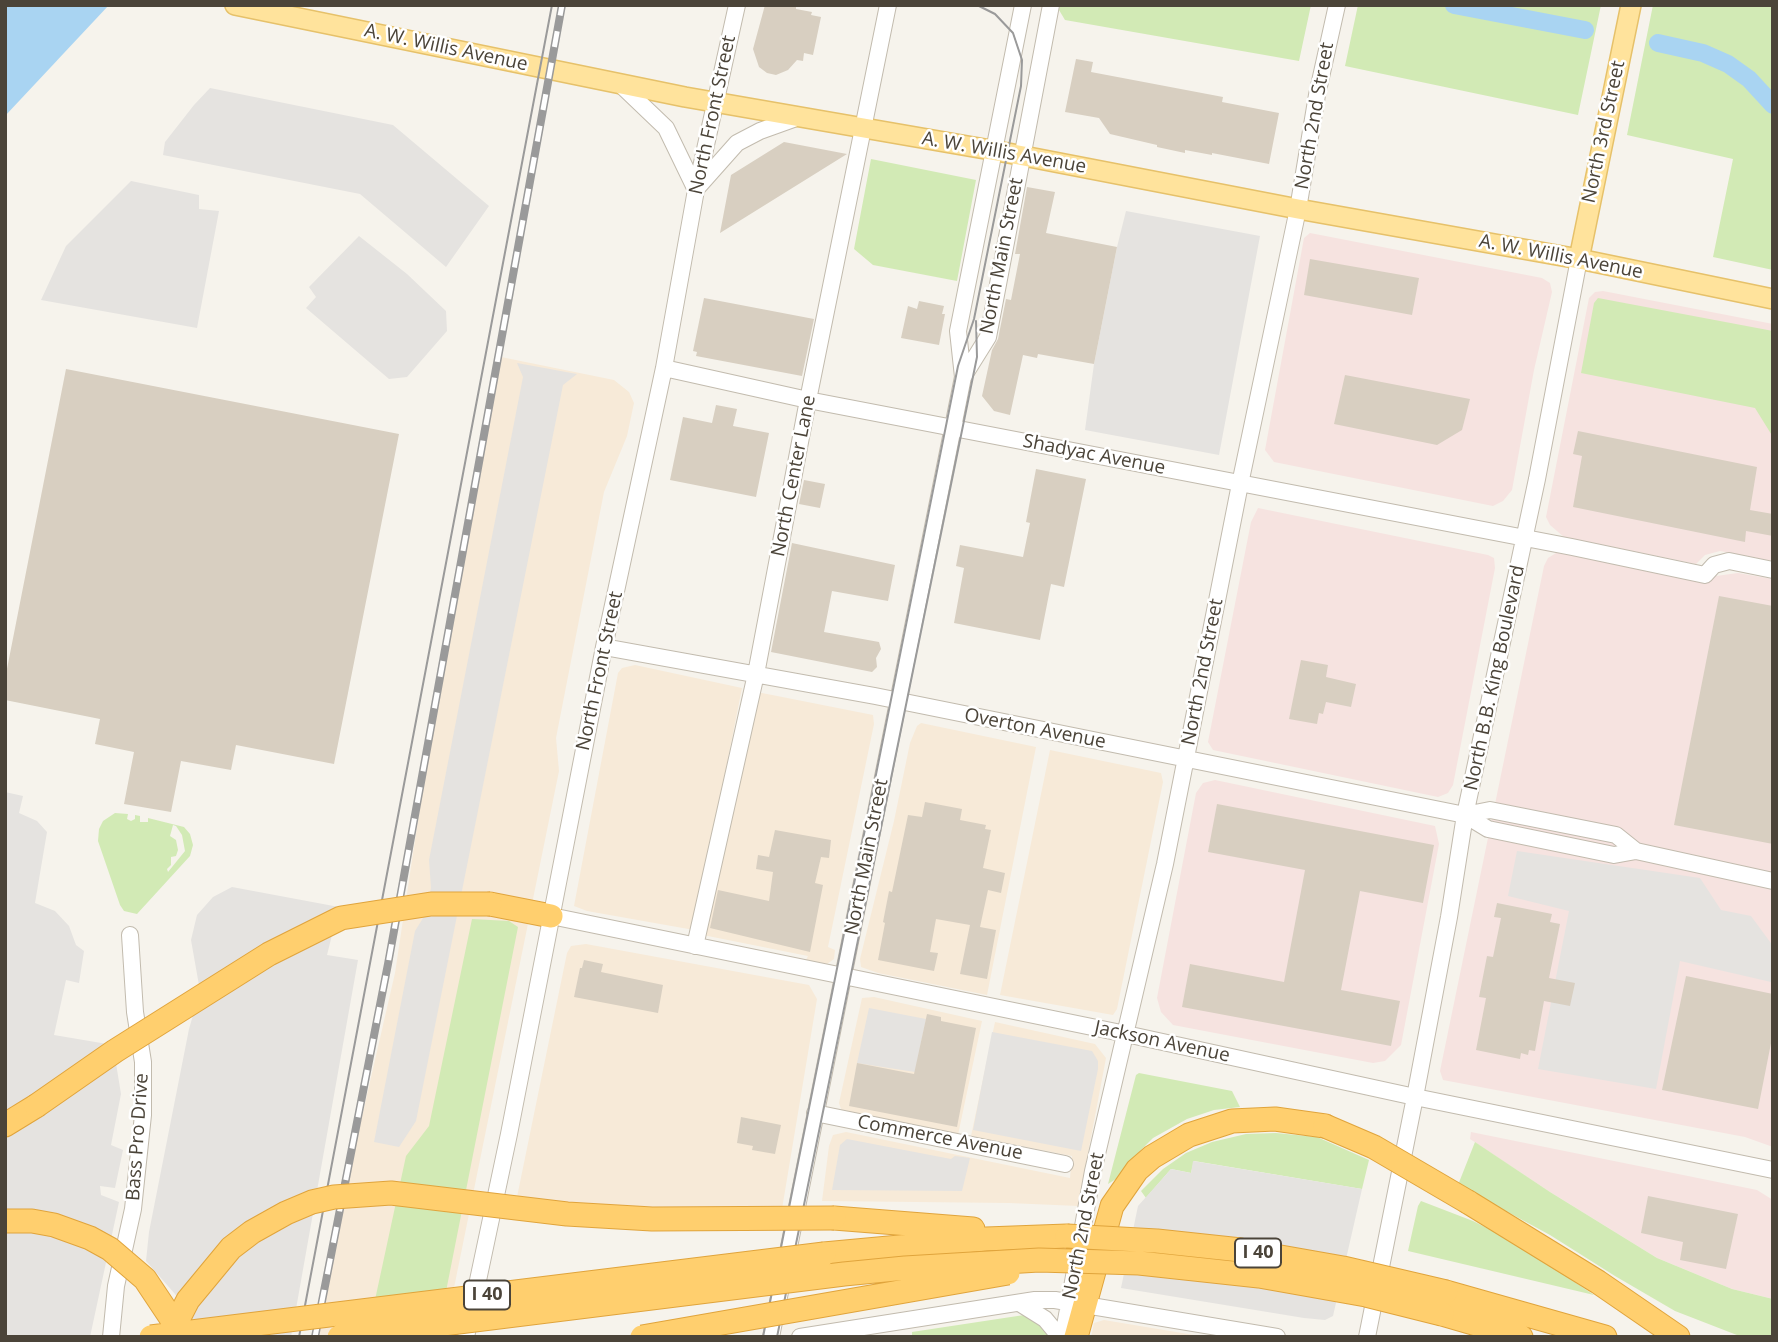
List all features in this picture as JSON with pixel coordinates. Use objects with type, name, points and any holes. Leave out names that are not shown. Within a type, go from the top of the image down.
[{"type":"highway","points":[[5,1125],[115,1051],[269,954],[341,919],[432,904],[490,904],[551,916]]},
{"type":"highway","points":[[1076,1337],[1078,1303],[1112,1206],[1137,1170],[1152,1157],[1189,1135],[1232,1121],[1275,1119],[1325,1126],[1374,1147],[1598,1282],[1678,1337]]},
{"type":"highway","points":[[169,1337],[188,1300],[208,1274],[231,1248],[252,1231],[312,1202],[362,1193],[391,1193],[599,1216],[664,1219],[834,1218],[1067,1236]]},
{"type":"highway","points":[[5,1221],[32,1221],[73,1230],[110,1249],[145,1279],[171,1318],[177,1337]]},
{"type":"highway","name":"I 40","points":[[150,1337],[824,1254],[986,1239],[1067,1236],[1157,1241],[1241,1250],[1343,1268],[1444,1303],[1521,1337]]},
{"type":"highway","name":"I 40","points":[[339,1337],[892,1269],[1027,1260],[1193,1268],[1271,1278],[1366,1295],[1444,1303],[1605,1337]]},
{"type":"highway","points":[[642,1337],[838,1301],[1087,1261]]},
{"type":"main road","name":"A. W. Willis Avenue","points":[[235,5],[620,84],[1022,155],[1298,209],[1579,259],[1773,299]]},
{"type":"main road","name":"North 3rd Street","points":[[1579,259],[1631,5]]},
{"type":"street","name":"North Front Street","points":[[466,1337],[509,1134],[604,647],[664,368],[696,190],[737,5]]},
{"type":"street","name":"North Center Lane","points":[[695,946],[756,674],[888,5]]},
{"type":"street","name":"North Main Street","points":[[771,1337],[954,427],[963,377],[958,331],[1023,5]]},
{"type":"street","name":"North Main Street","points":[[963,377],[988,337],[1051,5]]},
{"type":"street","name":"North 2nd Street","points":[[1061,1337],[1078,1303],[1093,1171],[1152,924],[1337,5]]},
{"type":"street","points":[[620,84],[666,128],[696,190],[737,143],[760,131],[799,117]]},
{"type":"street","name":"North B.B. King Boulevard","points":[[1367,1337],[1449,917],[1465,815],[1525,538],[1579,259]]},
{"type":"street","name":"Shadyac Avenue","points":[[664,368],[808,400],[1705,575],[1714,565],[1729,561],[1773,570]]},
{"type":"street","name":"Overton Avenue","points":[[604,647],[898,701],[1465,815],[1490,810],[1603,832],[1616,835],[1636,851],[1773,881]]},
{"type":"street","name":"Jackson Avenue","points":[[551,916],[1773,1170]]},
{"type":"street","name":"Bass Pro Drive","points":[[111,1337],[116,1286],[133,1209],[143,1115],[143,1062],[135,1012],[130,935]]},
{"type":"street","name":"Commerce Avenue","points":[[816,1113],[1065,1164]]},
{"type":"street","points":[[800,1337],[1035,1300],[1078,1303],[1277,1337]]},
{"type":"street","points":[[1021,1304],[1045,1319],[1061,1337]]},
{"type":"shaded area","points":[[210,88],[393,125],[489,206],[446,267],[360,194],[163,155],[165,142]]},
{"type":"shaded area","points":[[131,181],[199,195],[199,209],[219,211],[197,328],[41,300],[66,246]]},
{"type":"shaded area","points":[[1126,211],[1260,236],[1219,455],[1085,430],[1094,364]]},
{"type":"shaded area","points":[[1310,233],[1542,278],[1550,283],[1552,292],[1534,370],[1512,490],[1503,501],[1493,506],[1274,462],[1265,450],[1304,238]]},
{"type":"shaded area","points":[[359,236],[407,274],[446,311],[447,331],[407,377],[389,379],[306,308],[316,297],[309,287]]},
{"type":"shaded area","points":[[1603,291],[1773,324],[1773,561],[1720,551],[1705,555],[1696,564],[1564,537],[1550,525],[1546,517],[1589,298],[1595,292]]},
{"type":"shaded area","points":[[501,357],[614,380],[629,392],[634,403],[627,436],[604,492],[556,738],[559,771],[444,1337],[318,1337],[347,1182],[395,973],[425,774]]},
{"type":"shaded area","points":[[517,363],[577,374],[563,385],[416,1121],[399,1147],[374,1142],[415,931],[425,915],[431,888],[429,860],[523,377]]},
{"type":"shaded area","points":[[1258,508],[1494,558],[1495,568],[1453,785],[1448,793],[1438,797],[1213,750],[1208,742],[1251,522]]},
{"type":"shaded area","points":[[1556,553],[1694,579],[1738,573],[1773,579],[1773,1147],[1745,1137],[1443,1080],[1440,1071],[1544,566],[1548,558]]},
{"type":"shaded area","points":[[635,665],[742,688],[694,930],[587,911],[574,906],[618,673],[622,668]]},
{"type":"shaded area","points":[[757,692],[873,715],[874,724],[828,947],[835,950],[834,959],[827,964],[806,960],[808,956],[703,935]]},
{"type":"shaded area","points":[[921,723],[1036,747],[987,995],[878,973],[861,967],[860,959],[910,743]]},
{"type":"shaded area","points":[[1050,750],[1161,773],[1163,782],[1117,1009],[1113,1015],[1000,995]]},
{"type":"shaded area","points":[[1215,780],[1435,826],[1439,844],[1401,1045],[1385,1061],[1373,1063],[1173,1025],[1161,1012],[1157,998],[1196,793],[1203,783]]},
{"type":"shaded area","points":[[5,792],[23,796],[19,813],[37,821],[47,832],[35,903],[55,911],[69,926],[76,945],[84,951],[79,983],[66,980],[54,1035],[113,1045],[121,1094],[111,1145],[123,1150],[115,1188],[100,1186],[101,1195],[119,1202],[90,1337],[5,1337]]},
{"type":"shaded area","points":[[1517,851],[1700,878],[1721,910],[1751,916],[1773,946],[1771,982],[1680,961],[1656,1089],[1538,1069],[1569,911],[1508,896]]},
{"type":"shaded area","points":[[232,887],[339,907],[327,955],[358,960],[291,1337],[193,1337],[190,1318],[175,1294],[146,1261],[149,1232],[189,1029],[200,991],[191,940],[197,915],[213,897]]},
{"type":"shaded area","points":[[586,944],[809,985],[817,999],[782,1209],[635,1207],[517,1197],[567,953],[571,946]]},
{"type":"shaded area","points":[[874,997],[982,1021],[958,1135],[842,1112],[839,1103],[862,998]]},
{"type":"shaded area","points":[[869,1008],[926,1019],[915,1072],[857,1063]]},
{"type":"shaded area","points":[[995,1022],[1095,1044],[1106,1058],[1078,1206],[822,1201],[829,1146],[833,1135],[846,1132],[1070,1178],[1072,1156],[971,1136]]},
{"type":"shaded area","points":[[992,1032],[1092,1051],[1098,1061],[1098,1069],[1081,1151],[973,1130]]},
{"type":"shaded area","points":[[1471,1132],[1757,1190],[1773,1200],[1773,1299],[1732,1289],[1657,1258],[1470,1139]]},
{"type":"shaded area","points":[[847,1139],[951,1159],[955,1156],[970,1158],[962,1191],[832,1190],[840,1145]]},
{"type":"shaded area","points":[[1193,1161],[1362,1189],[1333,1316],[1325,1320],[1304,1318],[1121,1288],[1138,1206],[1171,1169],[1191,1173]]},
{"type":"shaded area","points":[[1104,1320],[1206,1337],[1091,1337],[1094,1323]]},
{"type":"green space","points":[[1060,5],[1311,5],[1299,61],[1065,20],[1059,10]]},
{"type":"green space","points":[[1358,5],[1601,5],[1578,115],[1345,66]]},
{"type":"green space","points":[[1653,5],[1773,5],[1773,270],[1713,257],[1733,159],[1627,135]]},
{"type":"green space","points":[[871,159],[976,180],[957,281],[873,265],[854,249]]},
{"type":"green space","points":[[1598,298],[1773,331],[1773,437],[1755,408],[1581,373],[1594,303]]},
{"type":"green space","points":[[115,813],[128,814],[127,819],[131,821],[135,819],[135,815],[140,816],[140,822],[148,822],[148,818],[184,827],[190,834],[193,845],[190,856],[137,914],[124,911],[120,905],[98,841],[103,821]],"holes":[[[173,825],[182,835],[185,851],[168,872],[171,857],[176,856],[178,850],[176,840],[170,836]]]},
{"type":"green space","points":[[472,919],[509,921],[518,927],[437,1337],[367,1337],[406,1156],[429,1126]]},
{"type":"green space","points":[[1139,1073],[1232,1091],[1240,1107],[1214,1110],[1187,1119],[1153,1138],[1116,1179],[1108,1184],[1136,1075]]},
{"type":"green space","points":[[1276,1133],[1317,1137],[1369,1160],[1362,1189],[1194,1161],[1191,1173],[1171,1169],[1146,1198],[1141,1191],[1163,1169],[1186,1153],[1212,1142],[1246,1134]]},
{"type":"green space","points":[[1475,1142],[1657,1258],[1732,1289],[1773,1299],[1773,1337],[1742,1337],[1675,1311],[1550,1235],[1458,1185]]},
{"type":"green space","points":[[1421,1201],[1473,1221],[1515,1242],[1594,1295],[1408,1251]]},
{"type":"green space","points":[[1024,1315],[1033,1317],[1045,1327],[1048,1337],[912,1337],[912,1332]]},
{"type":"water","points":[[5,5],[109,5],[5,116]]},
{"type":"building","points":[[765,5],[796,5],[796,9],[821,17],[813,55],[804,53],[803,61],[797,60],[788,70],[776,75],[759,67],[753,49]]},
{"type":"building","points":[[1076,59],[1093,62],[1091,72],[1223,97],[1222,102],[1279,113],[1269,164],[1212,153],[1185,150],[1185,153],[1157,147],[1110,134],[1099,118],[1065,112]]},
{"type":"building","points":[[784,142],[847,154],[720,233],[731,175]]},
{"type":"building","points":[[1027,187],[1055,192],[1046,233],[1117,247],[1094,364],[1038,354],[1037,358],[1023,355],[1010,415],[994,411],[982,396],[1006,299],[1011,300],[1020,254],[1015,254]]},
{"type":"building","points":[[1310,259],[1419,278],[1412,315],[1304,295]]},
{"type":"building","points":[[704,298],[814,319],[802,376],[696,356],[697,352],[693,351]]},
{"type":"building","points":[[919,301],[944,306],[939,345],[901,338],[908,306],[917,309]]},
{"type":"building","points":[[66,369],[399,434],[334,764],[236,745],[231,770],[181,761],[171,812],[124,804],[134,752],[95,744],[100,719],[5,700],[5,679]]},
{"type":"building","points":[[1345,375],[1470,399],[1462,430],[1437,445],[1334,424]]},
{"type":"building","points":[[716,405],[737,409],[733,426],[769,433],[756,497],[670,480],[683,417],[712,423]]},
{"type":"building","points":[[1578,431],[1757,467],[1750,510],[1773,514],[1773,536],[1746,531],[1745,542],[1573,507],[1582,456],[1573,454]]},
{"type":"building","points":[[1036,469],[1086,479],[1064,587],[1051,584],[1040,640],[954,623],[964,568],[956,566],[960,545],[1023,557],[1030,523],[1026,522]]},
{"type":"building","points":[[804,480],[825,484],[820,508],[799,504]]},
{"type":"building","points":[[792,543],[895,565],[888,601],[832,591],[824,632],[879,642],[881,649],[876,658],[877,667],[872,672],[771,652]]},
{"type":"building","points":[[1719,596],[1773,606],[1773,844],[1674,825]]},
{"type":"building","points":[[1301,660],[1328,665],[1326,677],[1356,684],[1351,707],[1326,702],[1323,714],[1319,713],[1317,724],[1289,719]]},
{"type":"building","points":[[925,802],[962,809],[960,820],[986,825],[985,829],[991,830],[983,868],[1005,873],[1001,893],[988,890],[980,927],[996,930],[987,979],[960,974],[970,925],[936,919],[930,952],[938,953],[934,971],[878,960],[889,891],[892,892],[908,815],[922,817]]},
{"type":"building","points":[[1217,804],[1434,845],[1423,903],[1360,891],[1341,990],[1400,1001],[1391,1046],[1182,1007],[1190,964],[1284,982],[1305,870],[1208,852]]},
{"type":"building","points":[[775,830],[831,840],[829,858],[821,857],[815,883],[823,885],[810,952],[710,928],[718,890],[769,901],[773,872],[756,869],[758,855],[769,857]]},
{"type":"building","points":[[1497,903],[1552,914],[1550,922],[1560,924],[1549,978],[1575,983],[1570,1006],[1544,1001],[1535,1051],[1529,1050],[1528,1055],[1521,1053],[1520,1059],[1476,1050],[1486,998],[1479,997],[1487,956],[1493,957],[1501,918],[1494,917]]},
{"type":"building","points":[[584,960],[603,964],[601,972],[663,985],[658,1013],[574,997]]},
{"type":"building","points":[[1686,976],[1773,994],[1773,1033],[1758,1109],[1662,1090]]},
{"type":"building","points":[[927,1014],[941,1017],[941,1021],[976,1028],[957,1127],[849,1106],[857,1063],[914,1074]]},
{"type":"building","points":[[741,1117],[781,1125],[775,1154],[752,1150],[753,1146],[737,1143]]},
{"type":"building","points":[[1648,1196],[1738,1214],[1726,1269],[1680,1260],[1683,1242],[1641,1233]]},
{"type":"waterway","points":[[1454,5],[1585,30]]},
{"type":"waterway","points":[[1658,43],[1703,53],[1728,64],[1749,79],[1773,105]]},
{"type":"tram line","points":[[299,1337],[552,5]]},
{"type":"tram line","points":[[763,1337],[958,366],[974,319],[1021,86],[1022,60],[1013,33],[995,14],[977,5]]},
{"type":"tram line","points":[[777,1337],[977,357],[976,321]]},
{"type":"railway","points":[[315,1337],[388,964],[562,5]]}]
